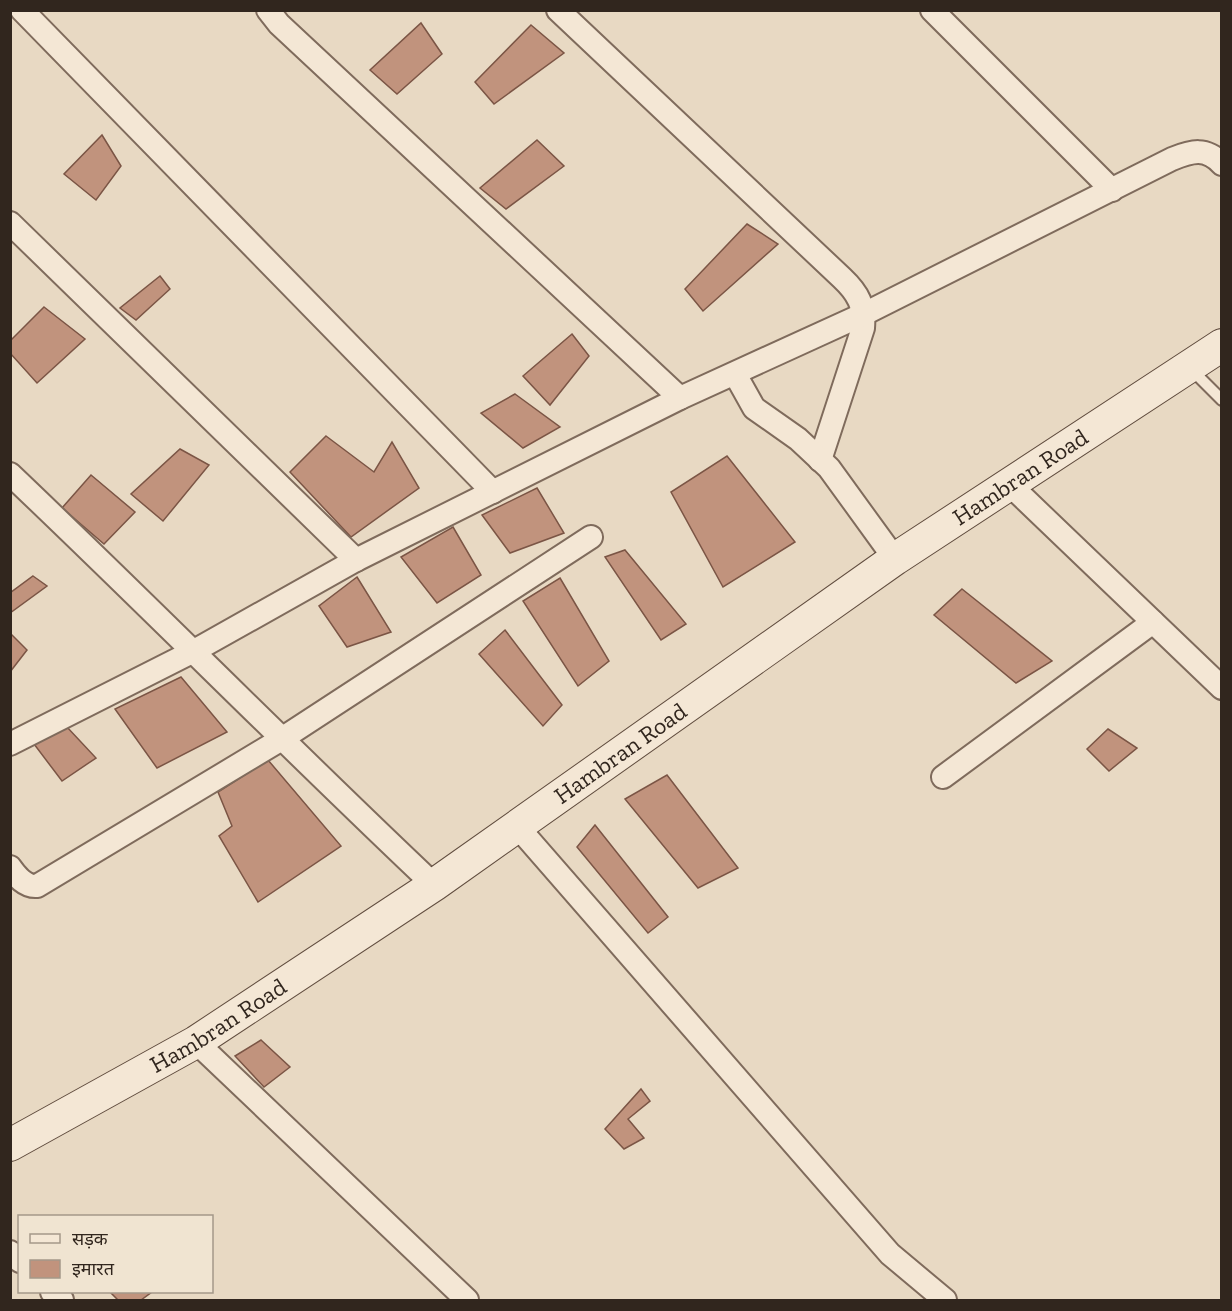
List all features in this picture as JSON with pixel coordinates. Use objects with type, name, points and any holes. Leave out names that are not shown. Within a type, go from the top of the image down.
[{"type":"main road","name":"Hambran Road","points":[[10,1145],[196,1042],[434,885],[895,559],[1221,345]]},
{"type":"street","points":[[22,10],[493,492]]},
{"type":"street","points":[[268,10],[279,24],[680,398]]},
{"type":"street","points":[[558,10],[853,289],[860,300],[864,314],[858,347],[820,460]]},
{"type":"street","points":[[932,10],[1112,190]]},
{"type":"street","points":[[10,744],[195,651],[356,560],[680,398],[864,314],[1191,151],[1204,151],[1221,164]]},
{"type":"street","points":[[10,223],[356,560]]},
{"type":"street","points":[[735,374],[754,408],[798,440],[820,460],[895,559]]},
{"type":"street","points":[[10,474],[195,651],[280,740],[434,885]]},
{"type":"street","points":[[1009,484],[1221,688]]},
{"type":"street","points":[[10,867],[22,882],[30,887],[38,886],[280,740],[591,537]]},
{"type":"street","points":[[943,777],[1153,622]]},
{"type":"street","points":[[516,825],[890,1254],[945,1300]]},
{"type":"street","points":[[196,1042],[467,1300]]},
{"type":"lane","points":[[1188,367],[1221,400]]},
{"type":"building","points":[[421,23],[442,54],[397,94],[370,70]]},
{"type":"building","points":[[531,25],[564,53],[494,104],[475,82]]},
{"type":"building","points":[[102,135],[121,166],[96,200],[64,174]]},
{"type":"building","points":[[537,140],[564,166],[506,209],[480,188]]},
{"type":"building","points":[[747,224],[778,244],[703,311],[685,289]]},
{"type":"building","points":[[160,276],[170,289],[136,320],[120,308]]},
{"type":"building","points":[[44,307],[85,339],[37,383],[10,353],[10,341]]},
{"type":"building","points":[[572,334],[589,356],[550,405],[523,376]]},
{"type":"building","points":[[515,394],[560,427],[523,448],[481,413]]},
{"type":"building","points":[[326,436],[374,472],[392,442],[419,488],[351,537],[290,472]]},
{"type":"building","points":[[180,449],[209,465],[163,521],[131,494]]},
{"type":"building","points":[[727,456],[795,542],[723,587],[671,492]]},
{"type":"building","points":[[91,475],[135,512],[104,544],[62,508]]},
{"type":"building","points":[[537,488],[564,533],[510,553],[482,515]]},
{"type":"building","points":[[453,527],[481,575],[437,603],[401,557]]},
{"type":"building","points":[[625,550],[686,624],[661,640],[605,557]]},
{"type":"building","points":[[33,576],[47,586],[10,613],[10,593]]},
{"type":"building","points":[[357,577],[391,632],[347,647],[319,606]]},
{"type":"building","points":[[560,578],[609,661],[578,686],[523,601]]},
{"type":"building","points":[[962,589],[1052,661],[1016,683],[934,615]]},
{"type":"building","points":[[505,630],[562,705],[543,726],[479,654]]},
{"type":"building","points":[[10,633],[27,650],[10,672]]},
{"type":"building","points":[[181,677],[227,732],[157,768],[115,709]]},
{"type":"building","points":[[66,726],[96,758],[62,781],[34,744]]},
{"type":"building","points":[[1108,729],[1137,748],[1109,771],[1087,749]]},
{"type":"building","points":[[268,760],[341,846],[258,902],[219,836],[232,826],[218,792]]},
{"type":"building","points":[[667,775],[738,868],[698,888],[625,799]]},
{"type":"building","points":[[595,825],[668,917],[648,933],[577,847]]},
{"type":"building","points":[[261,1040],[290,1067],[264,1087],[235,1056]]},
{"type":"building","points":[[641,1089],[650,1101],[628,1119],[644,1138],[624,1149],[605,1129]]},
{"type":"building","points":[[111,1293],[151,1293],[141,1300],[118,1300]]}]
